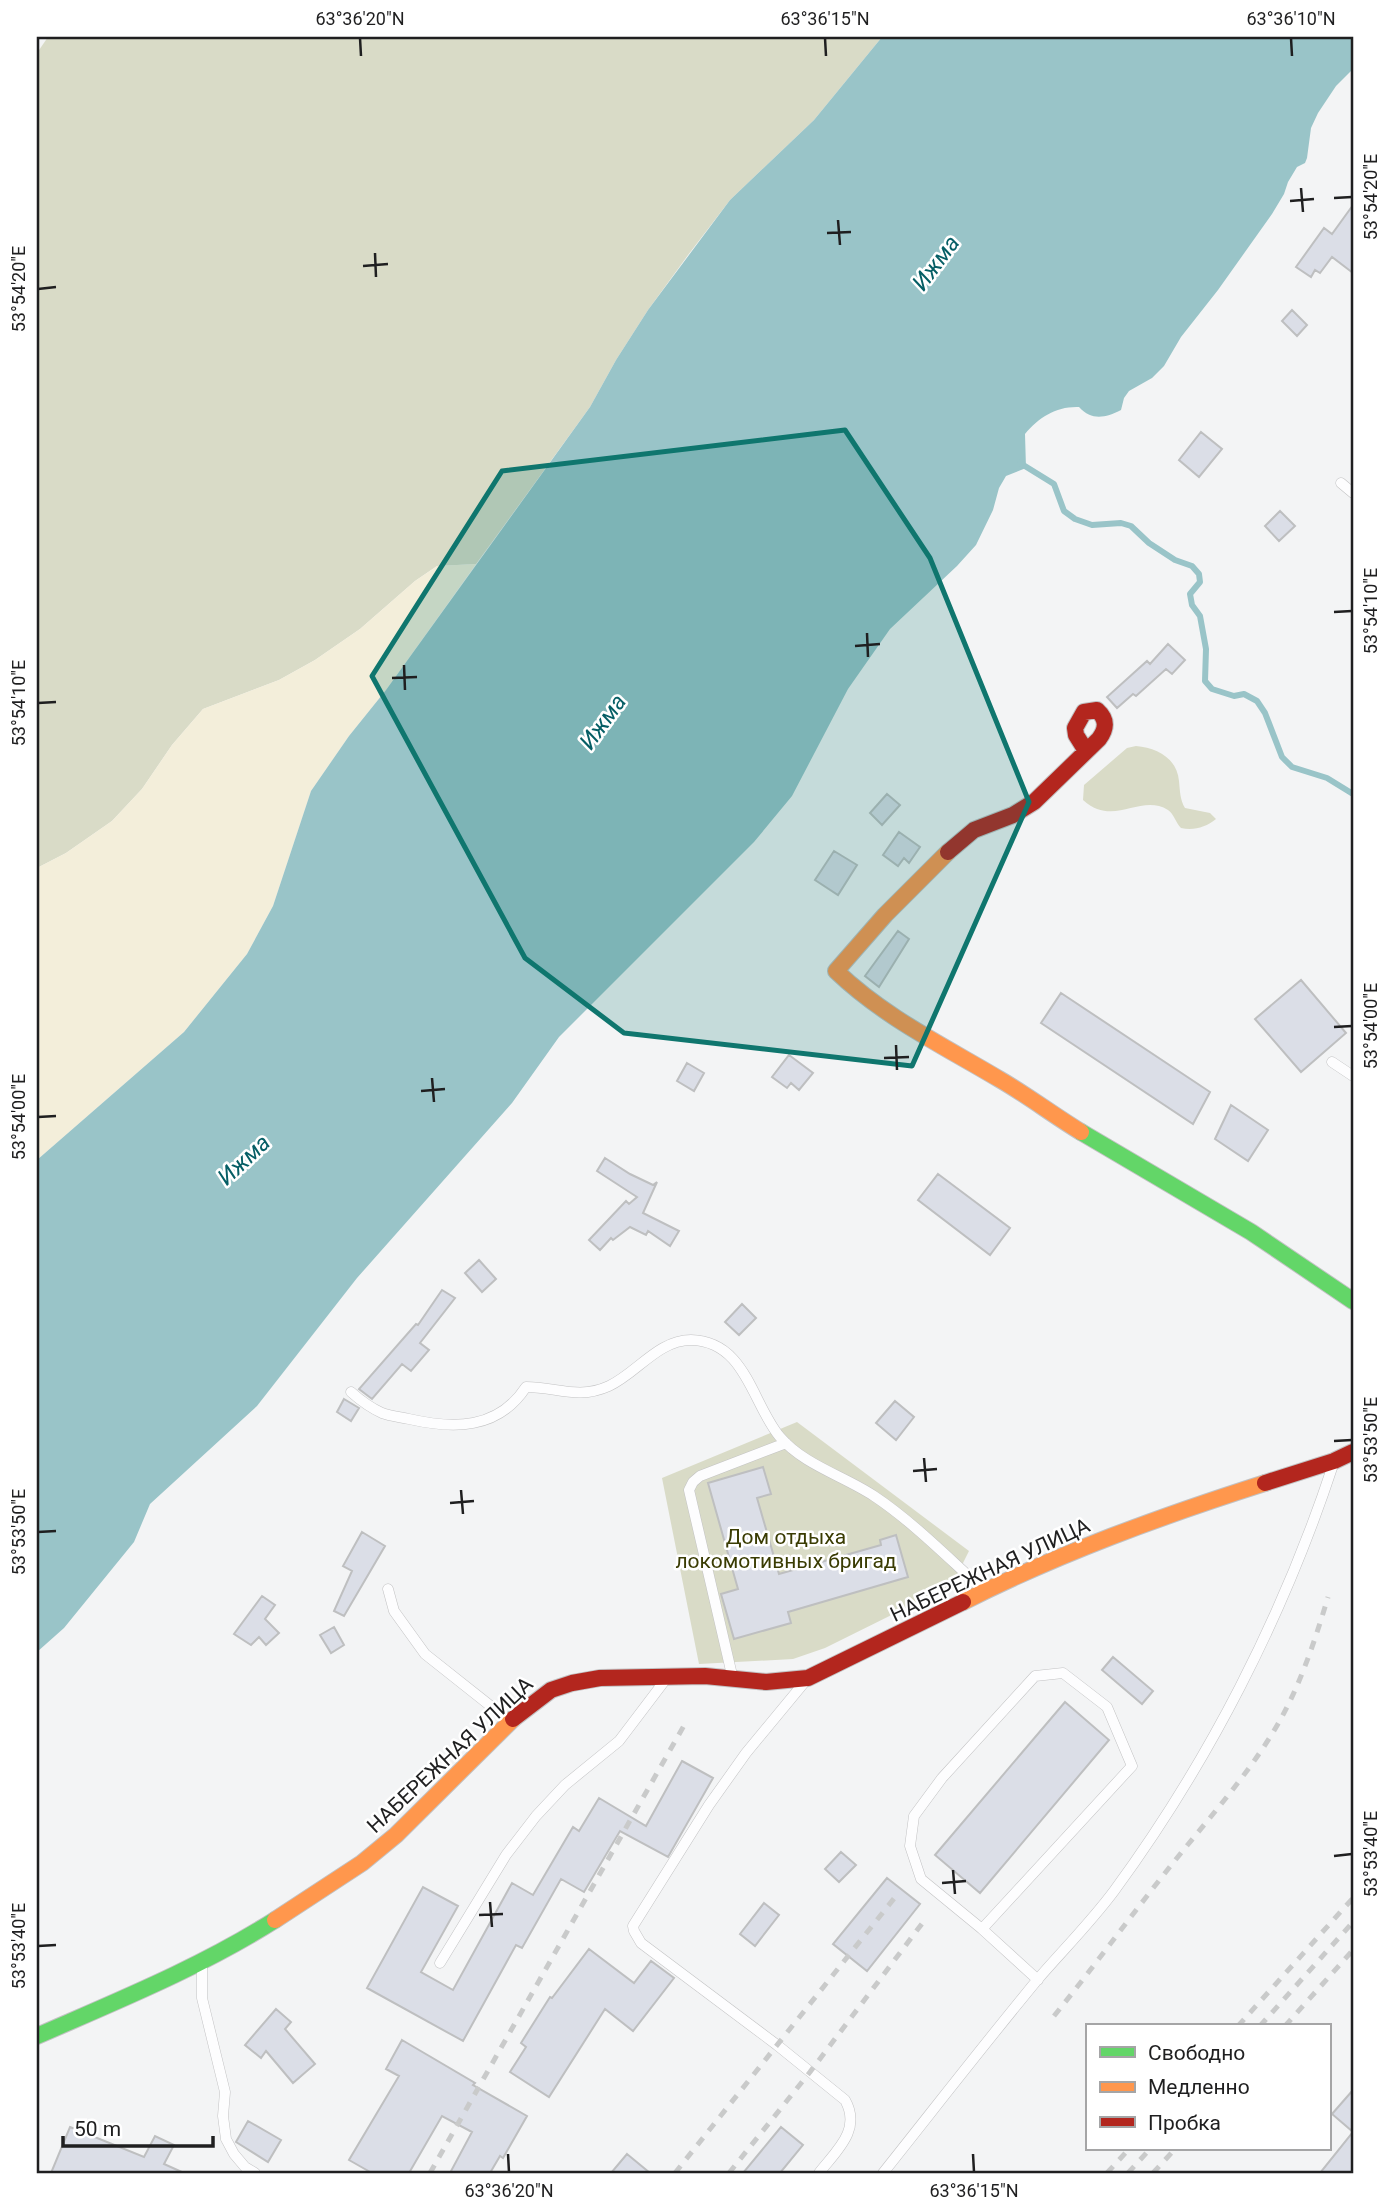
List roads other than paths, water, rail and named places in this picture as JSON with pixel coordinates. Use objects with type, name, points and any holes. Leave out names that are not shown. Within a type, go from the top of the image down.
[{"type":"street","points":[[1086,751],[1045,793],[1023,810],[974,830],[946,852],[836,971],[851,987],[893,1019],[992,1075],[1073,1128],[1208,1205],[1353,1301]]},
{"type":"street","name":"НАБЕРЕЖНАЯ УЛИЦА","points":[[37,2036],[202,1960],[270,1923],[362,1863],[396,1835],[510,1722],[551,1690],[600,1678],[667,1677],[766,1682],[808,1678],[985,1591],[1170,1513],[1335,1461],[1353,1452]]},
{"type":"lane","points":[[1341,483],[1353,493]]},
{"type":"lane","points":[[1332,1062],[1353,1076]]},
{"type":"lane","points":[[351,1392],[384,1414],[437,1425],[469,1425],[504,1409],[521,1395],[526,1387],[571,1394],[594,1391],[610,1385],[667,1346],[679,1341],[701,1341],[731,1356],[741,1368],[774,1429],[786,1443],[818,1466],[874,1496],[985,1591]]},
{"type":"lane","points":[[733,1679],[689,1490],[700,1476],[786,1443]]},
{"type":"lane","points":[[883,2173],[1038,1980],[1111,1894],[1161,1823],[1217,1731],[1273,1616],[1321,1502],[1335,1461]]},
{"type":"lane","points":[[388,1589],[394,1611],[425,1654],[510,1722]]},
{"type":"lane","points":[[982,1929],[1132,1766],[1107,1707],[1063,1673],[1035,1676],[942,1778],[914,1816],[910,1846],[921,1879],[1038,1980]]},
{"type":"lane","points":[[440,1963],[506,1855],[565,1786],[619,1741],[667,1677]]},
{"type":"lane","points":[[808,1678],[746,1752],[716,1794],[633,1926],[641,1943],[777,2045],[845,2101],[850,2109],[851,2127],[846,2138],[819,2173]]},
{"type":"lane","points":[[202,1960],[202,1998],[225,2092],[223,2116],[226,2139],[245,2167],[255,2173]]},
{"type":"water","name":"Ижма","points":[[882,37],[1353,37],[1353,69],[1336,86],[1318,113],[1311,128],[1305,163],[1297,167],[1272,214],[1181,337],[1164,366],[1152,378],[1129,391],[1121,410],[1099,417],[1089,415],[1079,407],[1063,408],[1036,422],[1025,434],[1026,468],[1006,476],[976,545],[890,629],[848,689],[792,796],[754,842],[559,1037],[512,1103],[357,1278],[257,1406],[150,1504],[134,1542],[64,1628],[37,1652],[37,1160],[184,1032],[247,954],[273,906],[311,791],[349,736],[386,690],[590,407],[648,310],[730,200],[814,120]]},
{"type":"waterway","points":[[1020,463],[1054,484],[1064,511],[1075,519],[1092,525],[1121,523],[1131,526],[1149,543],[1175,560],[1192,566],[1199,574],[1200,582],[1190,594],[1192,605],[1200,616],[1206,649],[1205,681],[1212,689],[1234,696],[1244,694],[1257,701],[1265,713],[1282,757],[1292,767],[1327,778],[1353,794]]},
{"type":"railway","points":[[1054,2016],[1260,1752],[1297,1685],[1328,1597]]},
{"type":"railway","points":[[430,2173],[686,1722]]},
{"type":"railway","points":[[675,2173],[896,1896]]},
{"type":"railway","points":[[1240,2024],[1353,1898]]},
{"type":"railway","points":[[729,2173],[810,2072],[924,1921]]},
{"type":"railway","points":[[1262,2024],[1353,1922]]},
{"type":"railway","points":[[1287,2024],[1353,1950]]},
{"type":"railway","points":[[1107,2173],[1128,2150]]},
{"type":"railway","points":[[1128,2173],[1149,2150]]},
{"type":"railway","points":[[1153,2173],[1174,2150]]},
{"type":"park label","name":"Дом отдыха локомотивных бригад","points":[[786,1549]]}]
